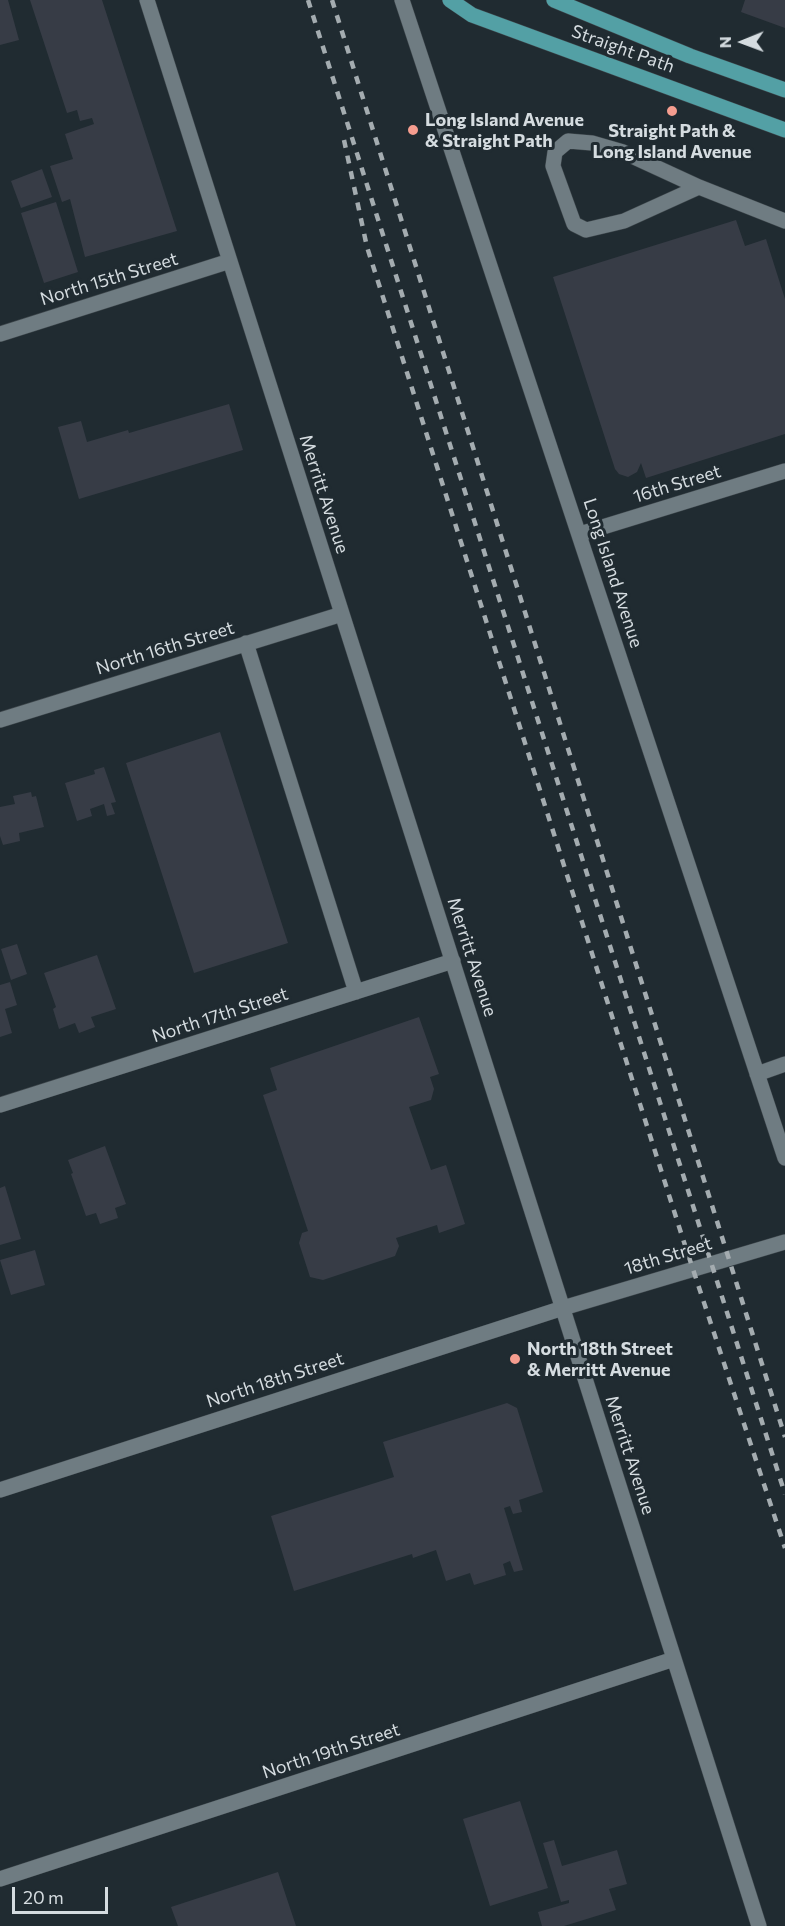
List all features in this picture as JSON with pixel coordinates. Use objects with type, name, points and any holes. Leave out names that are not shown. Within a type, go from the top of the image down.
[{"type":"main road","name":"Straight Path","points":[[450,0],[472,15],[785,130]]},
{"type":"main road","name":"Straight Path","points":[[554,0],[690,56],[785,90]]},
{"type":"street","name":"Merritt Avenue","points":[[147,0],[759,1926]]},
{"type":"street","name":"Long Island Avenue","points":[[402,0],[785,1158]]},
{"type":"street","points":[[699,187],[624,221],[586,230],[574,224],[553,166],[555,152],[568,141],[592,143],[623,152],[699,187],[785,221]]},
{"type":"street","name":"North 15th Street","points":[[0,334],[230,261]]},
{"type":"street","name":"16th Street","points":[[580,534],[785,471]]},
{"type":"street","name":"North 16th Street","points":[[0,720],[342,614]]},
{"type":"street","points":[[246,644],[356,992]]},
{"type":"street","name":"North 17th Street","points":[[0,1105],[453,962]]},
{"type":"street","points":[[757,1074],[785,1064]]},
{"type":"street","name":"18th Street","points":[[563,1308],[785,1242]]},
{"type":"street","name":"North 18th Street","points":[[0,1490],[563,1308]]},
{"type":"street","name":"North 19th Street","points":[[0,1879],[675,1659]]},
{"type":"building","points":[[0,0],[8,0],[19,40],[0,45]]},
{"type":"building","points":[[30,0],[102,0],[177,231],[85,257],[70,199],[62,202],[50,166],[73,159],[65,134],[94,124],[92,118],[80,121],[77,110],[67,113]]},
{"type":"building","points":[[745,0],[785,0],[785,28],[741,12]]},
{"type":"building","points":[[42,169],[52,197],[21,208],[11,181]]},
{"type":"building","points":[[56,202],[78,272],[44,283],[21,213]]},
{"type":"building","points":[[736,220],[745,246],[766,239],[785,299],[785,434],[646,478],[641,463],[637,472],[628,477],[619,474],[615,469],[553,277]]},
{"type":"building","points":[[229,404],[243,450],[79,499],[58,427],[81,421],[87,442],[128,430],[129,433]]},
{"type":"building","points":[[220,732],[288,943],[194,973],[126,763]]},
{"type":"building","points":[[104,767],[116,802],[111,803],[115,814],[107,816],[104,804],[90,809],[92,816],[77,821],[65,783],[95,774],[94,770]]},
{"type":"building","points":[[31,792],[32,797],[36,796],[44,827],[19,833],[20,841],[3,845],[0,836],[0,807],[15,804],[13,796]]},
{"type":"building","points":[[17,944],[27,974],[11,980],[1,949]]},
{"type":"building","points":[[97,955],[116,1009],[91,1017],[95,1027],[79,1033],[75,1023],[59,1029],[53,1009],[56,1007],[44,973]]},
{"type":"building","points":[[10,982],[17,1005],[5,1009],[12,1033],[0,1037],[0,985]]},
{"type":"building","points":[[419,1017],[439,1074],[430,1077],[434,1089],[431,1100],[409,1107],[431,1170],[446,1165],[465,1224],[439,1233],[437,1225],[396,1238],[399,1246],[395,1256],[323,1280],[310,1277],[299,1243],[302,1233],[308,1231],[263,1095],[277,1090],[270,1068]]},
{"type":"building","points":[[105,1146],[126,1204],[115,1208],[118,1218],[100,1224],[96,1213],[86,1216],[68,1160]]},
{"type":"building","points":[[5,1186],[21,1239],[0,1245],[0,1188]]},
{"type":"building","points":[[35,1250],[45,1285],[11,1295],[0,1260]]},
{"type":"building","points":[[507,1403],[517,1408],[543,1492],[519,1500],[522,1512],[513,1514],[510,1506],[504,1508],[523,1570],[514,1572],[510,1561],[503,1564],[506,1575],[474,1585],[470,1573],[446,1581],[436,1550],[413,1558],[412,1554],[294,1591],[271,1516],[394,1477],[383,1442]]},
{"type":"building","points":[[520,1801],[548,1888],[490,1906],[463,1819]]},
{"type":"building","points":[[554,1840],[562,1866],[617,1850],[627,1884],[609,1889],[616,1910],[564,1926],[542,1926],[538,1912],[569,1903],[569,1900],[561,1902],[543,1843]]},
{"type":"building","points":[[278,1872],[296,1926],[178,1926],[171,1907]]},
{"type":"railway","points":[[308,0],[785,1494]]},
{"type":"railway","points":[[332,0],[785,1437]]},
{"type":"railway","points":[[344,140],[367,247],[682,1236],[785,1548]]},
{"type":"place","name":"Straight Path & Long Island Avenue","points":[[672,111]]},
{"type":"place","name":"Long Island Avenue & Straight Path","points":[[413,130]]},
{"type":"place","name":"North 18th Street & Merritt Avenue","points":[[515,1359]]}]
